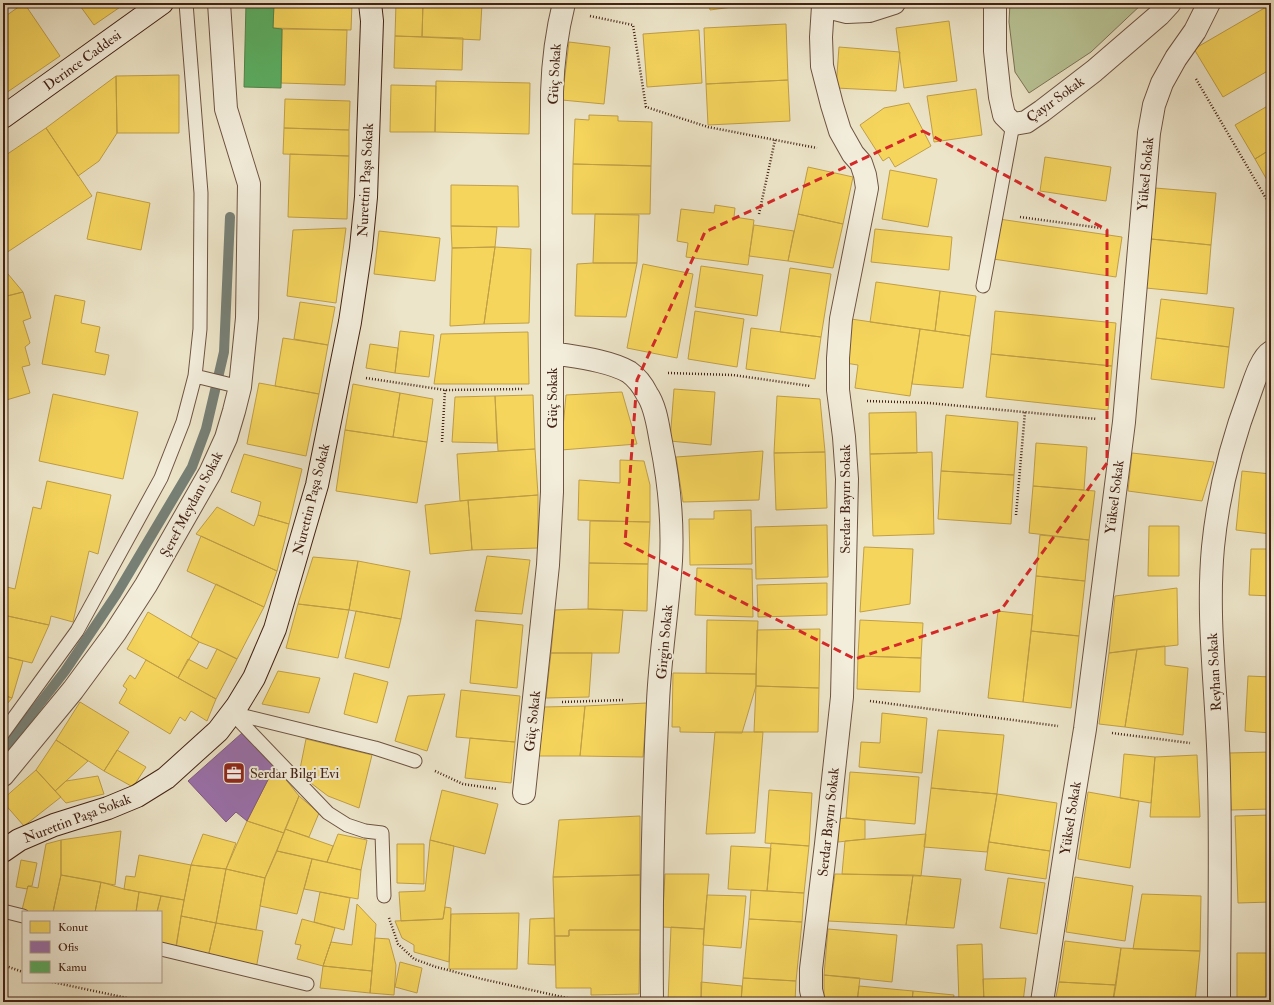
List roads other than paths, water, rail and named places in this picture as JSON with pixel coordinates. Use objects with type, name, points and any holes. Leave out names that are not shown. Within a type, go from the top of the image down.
[{"type":"street","name":"Derince Caddesi","points":[[3,117],[162,3]]},
{"type":"street","name":"Şeref Meydanı Sokak","points":[[3,776],[73,690],[115,633],[146,585],[210,473],[226,438],[238,386],[244,351],[247,318],[248,184],[226,109],[220,3]]},
{"type":"street","name":"Nurettin Paşa Sokak","points":[[3,850],[19,840],[54,825],[108,808],[137,796],[166,778],[218,731],[232,713],[254,678],[275,629],[317,485],[350,322],[361,248],[366,197],[372,21],[370,3]]},
{"type":"street","points":[[822,5],[846,12],[869,11],[894,3]]},
{"type":"street","name":"Çayır Sokak","points":[[995,3],[995,51],[1000,96],[1004,116],[1013,124],[1026,122],[1094,71],[1159,15],[1170,3]]},
{"type":"street","name":"Yüksel Sokak","points":[[1042,1002],[1066,839],[1085,730],[1124,422],[1149,134],[1154,106],[1162,83],[1180,52],[1195,31],[1209,3]]},
{"type":"street","name":"Serdar Bayırı Sokak","points":[[814,1002],[811,990],[811,969],[842,697],[847,479],[839,395],[838,358],[842,318],[867,188],[865,175],[860,164],[840,131],[822,66],[822,5]]},
{"type":"street","name":"Güç Sokak","points":[[524,793],[548,565],[552,492],[552,76],[556,38],[563,6]]},
{"type":"street","name":"Reyhan Sokak","points":[[1219,1002],[1219,775],[1211,592],[1213,547],[1219,504],[1231,454],[1258,371],[1268,354],[1271,352]]},
{"type":"street","name":"Girgin Sokak","points":[[552,353],[604,362],[629,372],[639,382],[649,395],[657,419],[667,475],[671,524],[671,559],[658,700],[652,1002]]},
{"type":"lane","points":[[3,733],[77,631],[161,478],[183,422],[197,376],[200,329],[201,193],[186,3]]},
{"type":"lane","points":[[983,286],[1013,124]]},
{"type":"lane","points":[[197,376],[238,386]]},
{"type":"lane","points":[[232,713],[374,748],[415,761]]},
{"type":"lane","points":[[232,713],[328,813],[347,825],[365,831],[382,834],[384,896]]},
{"type":"lane","points":[[3,911],[22,916]]},
{"type":"lane","points":[[162,949],[307,984]]},
{"type":"waterway","points":[[3,751],[65,671],[116,595],[192,467],[206,429],[224,352],[230,217]]},
{"type":"place","name":"Serdar Bilgi Evi","points":[[234,773]]}]
